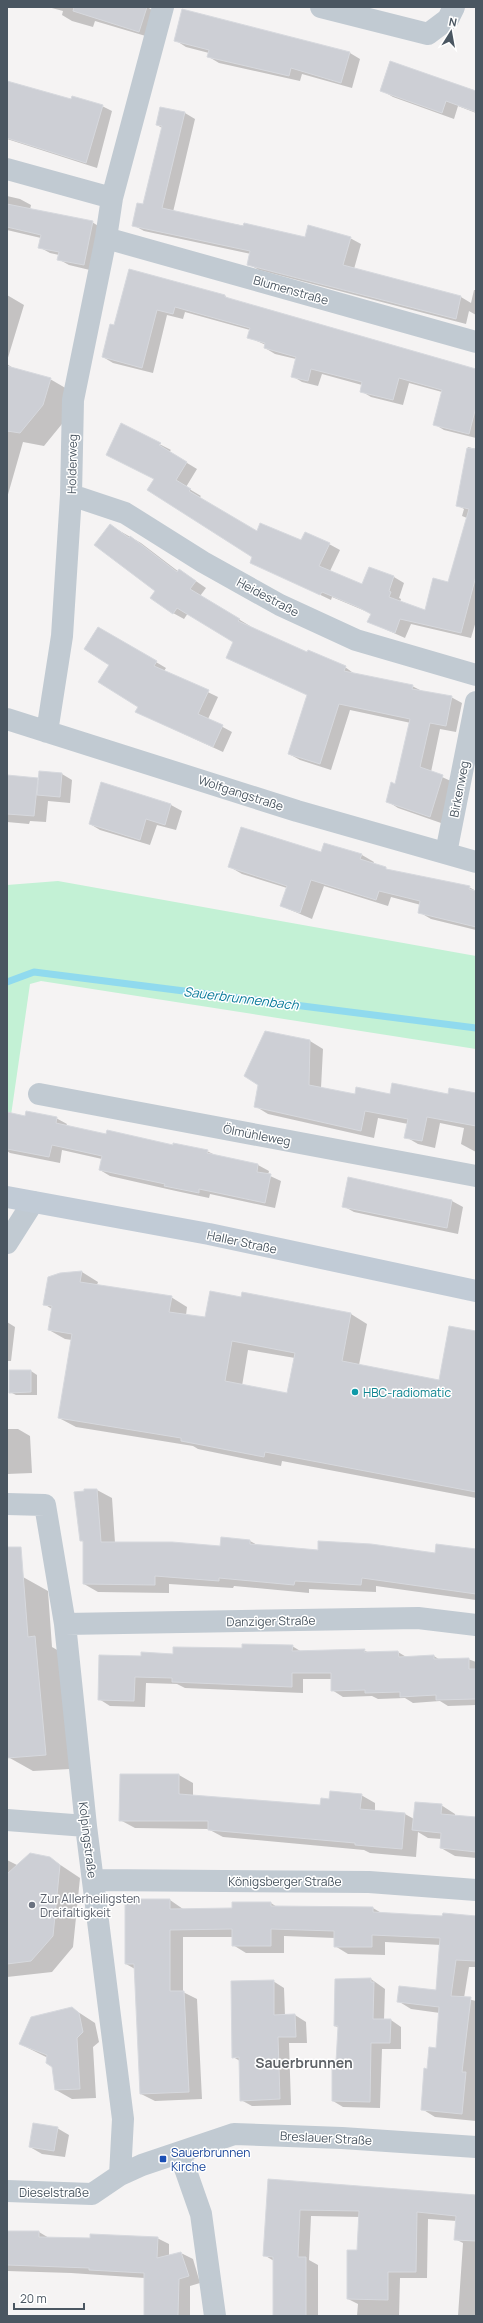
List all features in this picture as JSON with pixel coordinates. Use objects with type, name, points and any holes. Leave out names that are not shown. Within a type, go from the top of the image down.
[{"type":"main road","name":"Haller Straße","points":[[7,1198],[209,1234],[476,1291]]},
{"type":"street","name":"Holderweg","points":[[47,732],[62,636],[71,495],[73,400],[106,238],[112,198],[163,7]]},
{"type":"street","points":[[321,7],[428,34],[448,19],[454,7]]},
{"type":"street","points":[[7,169],[112,198]]},
{"type":"street","name":"Blumenstraße","points":[[106,238],[476,342]]},
{"type":"street","name":"Heidestraße","points":[[71,495],[125,513],[203,562],[280,605],[356,640],[476,675]]},
{"type":"street","name":"Birkenweg","points":[[446,853],[476,702]]},
{"type":"street","name":"Wolfgangstraße","points":[[7,719],[297,811],[476,862]]},
{"type":"street","name":"Ölmühleweg","points":[[39,1094],[476,1176]]},
{"type":"street","points":[[7,1198],[12,1209],[12,1223],[7,1242]]},
{"type":"street","points":[[7,1242],[33,1202]]},
{"type":"street","name":"Kolpingstraße","points":[[7,1504],[45,1505],[65,1624],[86,1826],[94,1880],[122,2119],[120,2175]]},
{"type":"street","name":"Danziger Straße","points":[[65,1624],[418,1618],[476,1625]]},
{"type":"street","points":[[7,1820],[86,1826]]},
{"type":"street","name":"Königsberger Straße","points":[[94,1880],[369,1882],[476,1890]]},
{"type":"street","name":"Breslauer Straße","points":[[120,2175],[142,2165],[180,2154],[234,2134],[342,2138],[476,2147]]},
{"type":"street","points":[[180,2154],[201,2214],[215,2316]]},
{"type":"street","name":"Dieselstraße","points":[[7,2191],[92,2194],[120,2175]]},
{"type":"green space","points":[[58,881],[476,956],[476,1049],[41,981],[30,984],[7,1143],[7,885]]},
{"type":"building","points":[[74,7],[147,7],[139,32],[73,11]]},
{"type":"building","points":[[182,9],[350,52],[341,83],[291,68],[289,76],[207,57],[209,50],[174,41]]},
{"type":"building","points":[[390,61],[476,91],[476,112],[446,101],[442,113],[380,91]]},
{"type":"building","points":[[7,81],[71,99],[72,96],[103,105],[86,163],[7,138]]},
{"type":"building","points":[[160,107],[185,112],[162,208],[243,226],[244,223],[305,237],[308,225],[351,237],[343,265],[461,296],[456,319],[247,265],[250,251],[132,226],[137,203],[143,204],[162,126],[156,125]]},
{"type":"building","points":[[7,204],[93,221],[84,265],[57,260],[59,252],[38,248],[41,235],[7,227]]},
{"type":"building","points":[[129,269],[225,295],[225,297],[476,369],[476,407],[469,434],[433,425],[442,390],[399,378],[393,400],[360,392],[362,382],[311,369],[308,381],[291,377],[296,357],[264,348],[265,343],[247,338],[250,328],[175,307],[173,314],[157,310],[142,368],[102,357],[110,324],[114,325]]},
{"type":"building","points":[[7,366],[51,378],[43,405],[20,433],[7,431]]},
{"type":"building","points":[[121,423],[161,443],[159,445],[187,462],[176,480],[191,489],[189,491],[257,531],[260,523],[301,540],[305,532],[330,543],[319,566],[362,584],[369,567],[394,576],[389,591],[391,592],[389,597],[425,610],[433,578],[448,582],[469,509],[456,506],[467,448],[476,449],[476,576],[461,633],[400,619],[395,633],[367,622],[371,614],[358,607],[322,592],[320,595],[250,563],[252,557],[147,490],[154,479],[106,455]]},
{"type":"building","points":[[110,524],[129,538],[130,536],[177,572],[179,569],[196,581],[190,589],[240,619],[238,621],[307,652],[308,650],[346,666],[344,671],[413,685],[412,689],[452,696],[446,726],[430,723],[420,767],[443,775],[430,817],[386,802],[391,782],[395,784],[410,719],[339,704],[320,764],[288,754],[307,695],[226,658],[233,642],[177,608],[173,614],[150,598],[155,591],[94,545]]},
{"type":"building","points":[[98,627],[157,661],[154,666],[209,690],[198,714],[223,725],[213,747],[135,712],[138,707],[98,682],[109,665],[84,649]]},
{"type":"building","points":[[39,771],[62,773],[60,797],[37,795]]},
{"type":"building","points":[[7,775],[38,778],[34,816],[7,814]]},
{"type":"building","points":[[101,782],[171,804],[165,825],[146,819],[140,840],[89,824]]},
{"type":"building","points":[[241,827],[321,852],[324,843],[362,854],[360,859],[386,867],[386,869],[470,886],[469,889],[476,891],[476,927],[418,913],[420,901],[379,891],[376,900],[311,880],[300,913],[280,906],[287,886],[228,867]]},
{"type":"building","points":[[265,1031],[310,1040],[309,1085],[355,1094],[356,1087],[390,1094],[392,1083],[448,1094],[449,1088],[476,1093],[476,1126],[427,1117],[422,1141],[404,1138],[408,1119],[365,1111],[361,1131],[254,1107],[258,1085],[244,1076]]},
{"type":"building","points":[[26,1111],[57,1117],[56,1123],[106,1134],[107,1130],[173,1145],[173,1143],[208,1150],[207,1153],[258,1164],[257,1172],[271,1174],[265,1203],[199,1189],[199,1193],[99,1170],[102,1156],[52,1145],[49,1157],[7,1149],[7,1112],[25,1116]]},
{"type":"building","points":[[348,1177],[452,1200],[447,1228],[342,1207]]},
{"type":"building","name":"HBC-radiomatic","points":[[82,1271],[80,1282],[172,1296],[169,1312],[205,1317],[210,1291],[241,1297],[242,1292],[351,1313],[342,1361],[439,1380],[449,1326],[476,1331],[476,1492],[265,1452],[264,1457],[181,1441],[181,1438],[58,1418],[72,1334],[48,1330],[52,1306],[43,1305],[48,1277],[60,1273]],"holes":[[[232,1341],[295,1353],[287,1393],[225,1381]]]},
{"type":"building","points":[[9,1370],[31,1370],[31,1392],[9,1393]]},
{"type":"building","points":[[84,1489],[97,1489],[101,1542],[172,1542],[220,1546],[221,1537],[250,1540],[250,1544],[318,1550],[318,1541],[371,1544],[435,1553],[436,1544],[476,1549],[476,1594],[362,1578],[361,1585],[295,1581],[294,1585],[219,1578],[219,1581],[155,1576],[155,1585],[83,1584],[83,1541],[80,1541],[74,1492],[84,1491]]},
{"type":"building","points":[[7,1547],[21,1547],[28,1637],[35,1636],[46,1755],[7,1758]]},
{"type":"building","points":[[242,1644],[293,1645],[292,1651],[365,1649],[364,1652],[398,1651],[399,1657],[434,1655],[434,1659],[469,1658],[469,1669],[476,1669],[476,1699],[436,1700],[436,1695],[400,1697],[400,1692],[365,1693],[365,1690],[331,1691],[331,1673],[292,1673],[292,1687],[172,1682],[172,1678],[135,1677],[134,1701],[98,1700],[99,1655],[141,1656],[141,1652],[173,1654],[173,1647],[242,1648]]},
{"type":"building","points":[[120,1774],[179,1774],[179,1794],[320,1805],[321,1798],[329,1799],[330,1791],[362,1794],[360,1809],[405,1813],[402,1849],[355,1845],[355,1843],[208,1830],[208,1821],[119,1821]]},
{"type":"building","points":[[415,1802],[442,1804],[441,1814],[476,1817],[476,1852],[440,1848],[441,1833],[412,1830]]},
{"type":"building","name":"Zur Allerheiligsten Dreifaltigkeit","points":[[30,1853],[50,1857],[60,1865],[53,1936],[31,1961],[7,1964],[7,1874]]},
{"type":"building","points":[[125,1899],[170,1899],[170,1909],[232,1908],[232,1902],[271,1902],[271,1906],[373,1907],[373,1912],[442,1916],[443,1913],[476,1916],[476,1961],[456,1960],[451,1996],[471,1997],[462,2072],[466,2072],[462,2114],[421,2110],[424,2068],[427,2069],[429,2047],[436,2048],[439,2007],[397,2002],[399,1986],[436,1990],[440,1938],[372,1935],[372,1947],[334,1947],[334,1931],[271,1929],[271,1946],[232,1946],[232,1929],[170,1930],[170,1991],[184,1991],[189,2092],[140,2094],[134,1964],[125,1964]]},
{"type":"building","points":[[371,1978],[371,1982],[374,1982],[373,2019],[391,2019],[390,2043],[371,2043],[370,2102],[332,2101],[332,2062],[336,2062],[338,2026],[334,2026],[335,1979]]},
{"type":"building","points":[[274,1980],[274,2015],[295,2014],[296,2037],[278,2037],[280,2099],[240,2101],[239,2057],[232,2058],[231,1981]]},
{"type":"building","points":[[72,2007],[79,2013],[83,2032],[77,2038],[80,2089],[55,2090],[52,2067],[46,2063],[47,2055],[19,2044],[31,2017]]},
{"type":"building","points":[[33,2123],[58,2127],[54,2151],[29,2147]]},
{"type":"building","points":[[268,2179],[476,2195],[476,2241],[454,2240],[456,2216],[417,2212],[416,2272],[388,2272],[388,2300],[347,2299],[347,2250],[357,2250],[359,2211],[300,2210],[298,2257],[306,2257],[306,2316],[273,2316],[273,2257],[263,2256]]},
{"type":"building","points":[[7,2231],[39,2231],[39,2237],[90,2238],[90,2234],[158,2237],[157,2258],[181,2252],[189,2276],[179,2279],[178,2316],[144,2316],[144,2273],[89,2270],[89,2268],[7,2265]]},
{"type":"waterway","name":"Sauerbrunnenbach","points":[[7,982],[34,972],[476,1028]]},
{"type":"place","name":"HBC-radiomatic","points":[[355,1392]]},
{"type":"place","name":"Zur Allerheiligsten Dreifaltigkeit","points":[[32,1905]]},
{"type":"place","name":"Sauerbrunnen Kirche","points":[[163,2159]]},
{"type":"district","name":"Sauerbrunnen","points":[[304,2062]]}]
